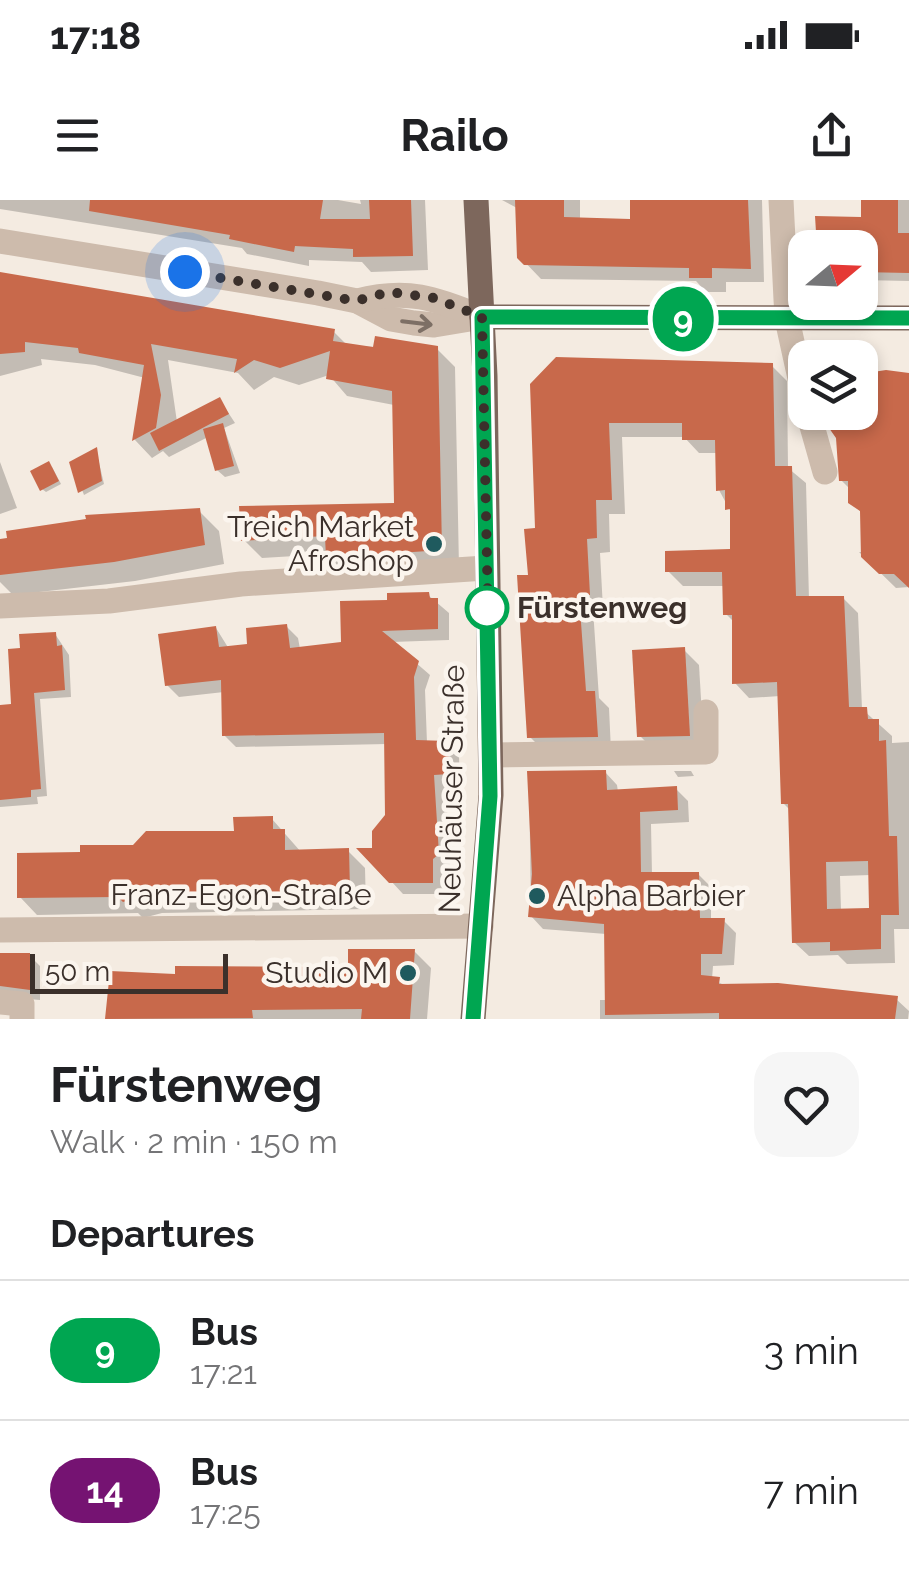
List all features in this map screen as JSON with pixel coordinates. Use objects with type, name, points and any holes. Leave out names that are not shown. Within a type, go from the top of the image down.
[{"type":"main road","name":"Neuhäuser Straße","points":[[473,1019],[482,926],[490,755],[482,317],[476,200]]},
{"type":"main road","points":[[482,317],[909,318]]},
{"type":"street","points":[[781,200],[792,340]]},
{"type":"street","points":[[0,241],[356,301],[392,319],[414,323],[434,325],[482,317]]},
{"type":"street","points":[[813,430],[825,472]]},
{"type":"street","points":[[0,606],[109,600],[241,584],[486,568]]},
{"type":"street","points":[[490,755],[706,752],[706,712]]},
{"type":"street","name":"Franz-Egon-Straße","points":[[0,930],[482,926]]},
{"type":"street","points":[[0,1002],[22,1004],[22,1019]]},
{"type":"building","points":[[90,200],[323,200],[320,219],[370,219],[369,200],[411,200],[413,256],[353,257],[353,249],[295,246],[294,252],[229,239],[230,235],[89,211]]},
{"type":"building","points":[[515,200],[564,200],[564,217],[630,219],[630,200],[748,200],[751,269],[712,268],[712,278],[689,278],[689,268],[524,265],[517,258]]},
{"type":"building","points":[[861,200],[898,200],[898,233],[909,233],[909,273],[878,272],[878,230],[816,230],[815,216],[861,217]]},
{"type":"building","points":[[0,272],[335,329],[333,341],[373,347],[375,336],[438,346],[442,550],[326,558],[325,536],[241,541],[239,506],[394,503],[392,391],[326,379],[330,351],[280,368],[254,360],[234,373],[237,359],[151,344],[161,395],[156,428],[132,441],[144,365],[79,353],[78,348],[25,342],[25,352],[0,354]]},
{"type":"building","points":[[556,357],[773,363],[775,466],[792,466],[796,596],[844,596],[849,707],[867,707],[868,719],[879,719],[879,741],[886,740],[889,836],[897,836],[899,915],[881,915],[881,949],[830,951],[830,942],[792,943],[788,804],[781,804],[777,682],[732,684],[732,615],[723,615],[722,572],[665,572],[665,551],[730,549],[730,509],[725,510],[725,490],[716,491],[715,440],[682,440],[682,423],[609,423],[612,500],[596,500],[597,538],[587,539],[590,595],[579,595],[586,691],[595,691],[598,737],[527,738],[517,575],[528,575],[524,529],[535,528],[530,384]],"holes":[[[868,861],[869,908],[827,909],[826,862]]]},
{"type":"building","points":[[878,371],[909,373],[909,588],[894,574],[879,574],[861,557],[860,511],[848,503],[848,481],[839,481],[836,438],[830,430],[878,430]]},
{"type":"building","points":[[220,397],[229,414],[159,451],[150,433]]},
{"type":"building","points":[[223,423],[234,466],[215,471],[203,429]]},
{"type":"building","points":[[97,447],[102,481],[78,493],[69,462]]},
{"type":"building","points":[[49,461],[59,481],[40,491],[30,471]]},
{"type":"building","points":[[200,508],[205,545],[114,562],[0,575],[0,539],[7,538],[6,531],[86,519],[85,515]]},
{"type":"building","points":[[429,592],[430,598],[438,598],[438,629],[382,631],[419,661],[414,677],[416,740],[448,741],[449,774],[434,775],[439,854],[433,859],[433,883],[389,883],[356,848],[372,848],[372,831],[385,815],[384,733],[222,736],[221,680],[165,686],[158,634],[216,626],[219,647],[247,644],[246,628],[287,624],[290,648],[341,642],[340,601],[387,600],[387,593]]},
{"type":"building","points":[[56,632],[57,646],[62,645],[65,690],[34,693],[41,789],[31,790],[31,797],[0,800],[0,705],[11,704],[8,649],[20,648],[19,634]]},
{"type":"building","points":[[685,647],[690,736],[637,737],[632,650]]},
{"type":"building","points":[[606,770],[607,790],[677,786],[678,810],[640,812],[641,872],[699,872],[700,918],[725,918],[722,954],[701,954],[701,975],[720,977],[719,984],[778,983],[898,996],[895,1019],[719,1019],[719,1013],[605,1015],[604,924],[528,917],[532,874],[527,771]]},
{"type":"building","points":[[273,816],[273,829],[285,829],[285,850],[349,848],[350,892],[323,896],[143,896],[123,902],[118,897],[17,898],[17,853],[80,852],[80,845],[133,845],[146,831],[234,831],[233,817]]},
{"type":"building","points":[[348,949],[415,949],[410,1019],[361,1019],[362,1009],[252,1010],[253,1018],[105,1019],[110,971],[175,974],[175,966],[348,967]]},
{"type":"building","points":[[0,953],[30,953],[30,990],[0,986]]},
{"type":"bus line","name":"9","points":[[473,1019],[482,944],[490,796],[482,317],[909,318]]},
{"type":"place","name":"Treich Market Afroshop","points":[[434,544]]},
{"type":"place","name":"Fürstenweg","points":[[487,608]]},
{"type":"place","name":"Alpha Barbier","points":[[537,896]]},
{"type":"place","name":"Studio M","points":[[408,973]]},
{"type":"route","points":[[185,272],[356,301],[389,292],[434,298],[482,317],[488,612],[487,608]]}]
